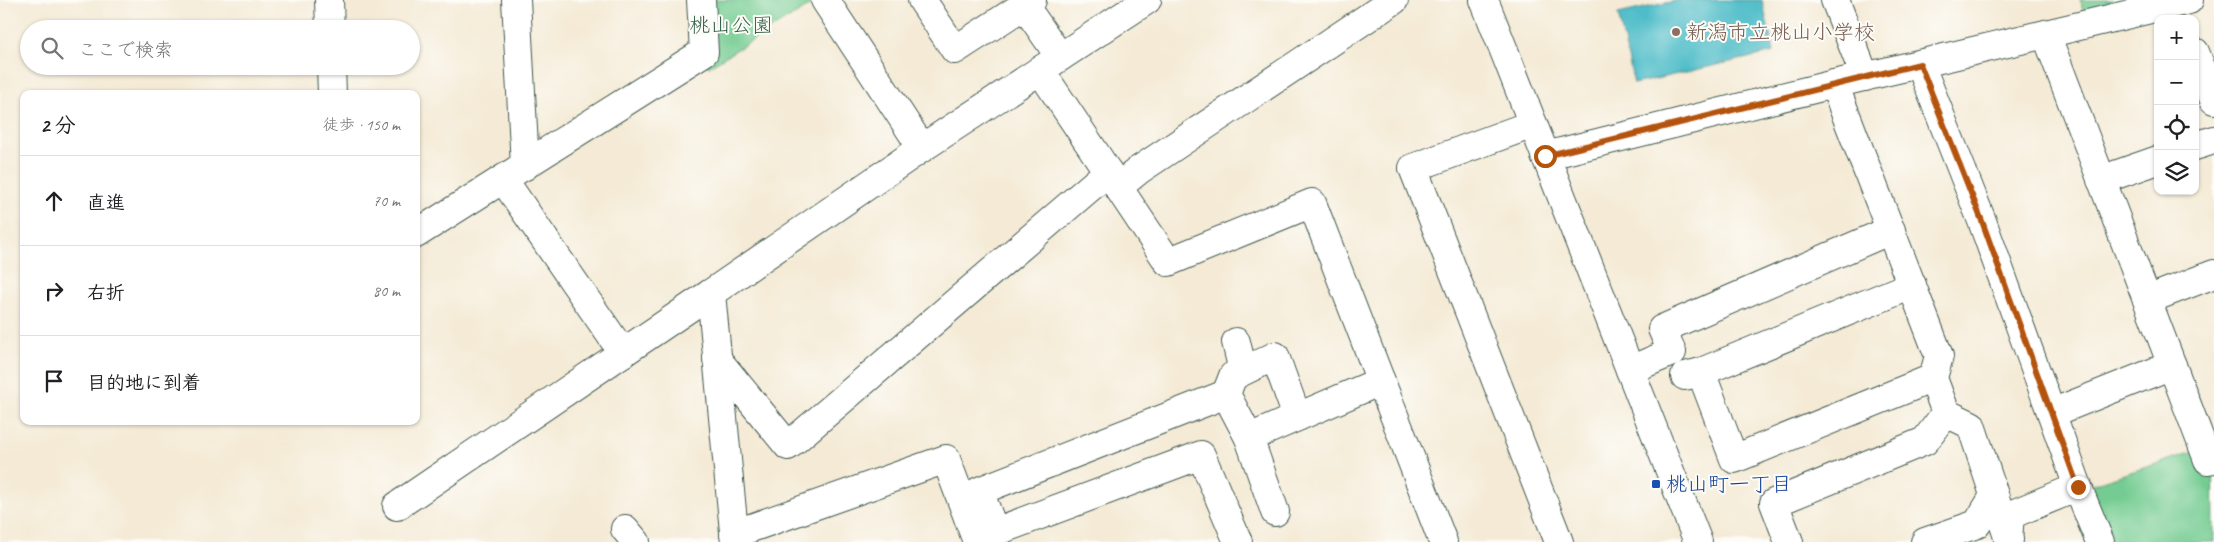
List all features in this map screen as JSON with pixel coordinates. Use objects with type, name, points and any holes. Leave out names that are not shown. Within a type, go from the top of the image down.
[{"type":"street","points":[[329,0],[330,20]]},
{"type":"street","points":[[516,0],[514,173],[623,353]]},
{"type":"street","points":[[420,232],[704,52],[701,0]]},
{"type":"street","points":[[825,0],[922,148]]},
{"type":"street","points":[[922,0],[955,50],[1028,2],[1050,64],[1113,180],[1168,262],[1312,203],[1443,542]]},
{"type":"street","points":[[397,506],[922,148],[1147,0]]},
{"type":"street","points":[[717,359],[788,446],[1113,180],[1139,170],[1394,0]]},
{"type":"street","points":[[1484,0],[1698,542]]},
{"type":"street","points":[[1835,0],[1865,77]]},
{"type":"street","points":[[1545,156],[1834,84],[2046,34],[2182,7]]},
{"type":"street","points":[[2046,34],[2208,460],[2214,459]]},
{"type":"street","points":[[2198,60],[2214,100]]},
{"type":"street","points":[[1920,64],[1982,221],[2078,487],[2100,542]]},
{"type":"street","points":[[331,75],[332,90]]},
{"type":"street","points":[[1834,84],[1939,356],[1933,378],[1946,413],[1971,424],[2006,541]]},
{"type":"street","points":[[1533,124],[1413,168],[1558,542]]},
{"type":"street","points":[[2199,145],[2214,140]]},
{"type":"street","points":[[2101,180],[2154,161]]},
{"type":"street","points":[[1891,230],[1662,329],[1686,378],[1912,285]]},
{"type":"street","points":[[2147,300],[2214,274]]},
{"type":"street","points":[[711,293],[734,538],[946,459],[980,538]]},
{"type":"street","points":[[1236,342],[1243,371]]},
{"type":"street","points":[[1630,370],[1672,352]]},
{"type":"street","points":[[980,538],[979,491],[1226,394],[1233,376],[1275,356],[1296,417]]},
{"type":"street","points":[[2052,413],[2172,365]]},
{"type":"street","points":[[1700,372],[1734,460],[1933,378]]},
{"type":"street","points":[[1249,438],[1380,381]]},
{"type":"street","points":[[1226,394],[1249,438],[1275,512]]},
{"type":"street","points":[[1790,542],[1774,503],[1925,440],[1946,413]]},
{"type":"street","points":[[980,538],[1201,455],[1238,542]]},
{"type":"street","points":[[2006,541],[2010,515],[2078,487]]},
{"type":"street","points":[[1925,542],[1977,524],[1994,496]]},
{"type":"green space","name":"桃山公園","points":[[704,0],[819,0],[708,67]]},
{"type":"green space","points":[[2080,0],[2132,0],[2086,22]]},
{"type":"green space","points":[[2213,446],[2214,542],[2106,542],[2083,487]]},
{"type":"water","points":[[1679,0],[1762,0],[1774,52],[1634,84],[1618,14]]},
{"type":"place","name":"新潟市立桃山小学校","points":[[1676,32]]},
{"type":"place","name":"桃山町一丁目","points":[[1656,484]]},
{"type":"route","points":[[1545,156],[1920,64],[1982,221],[2078,487]]}]
